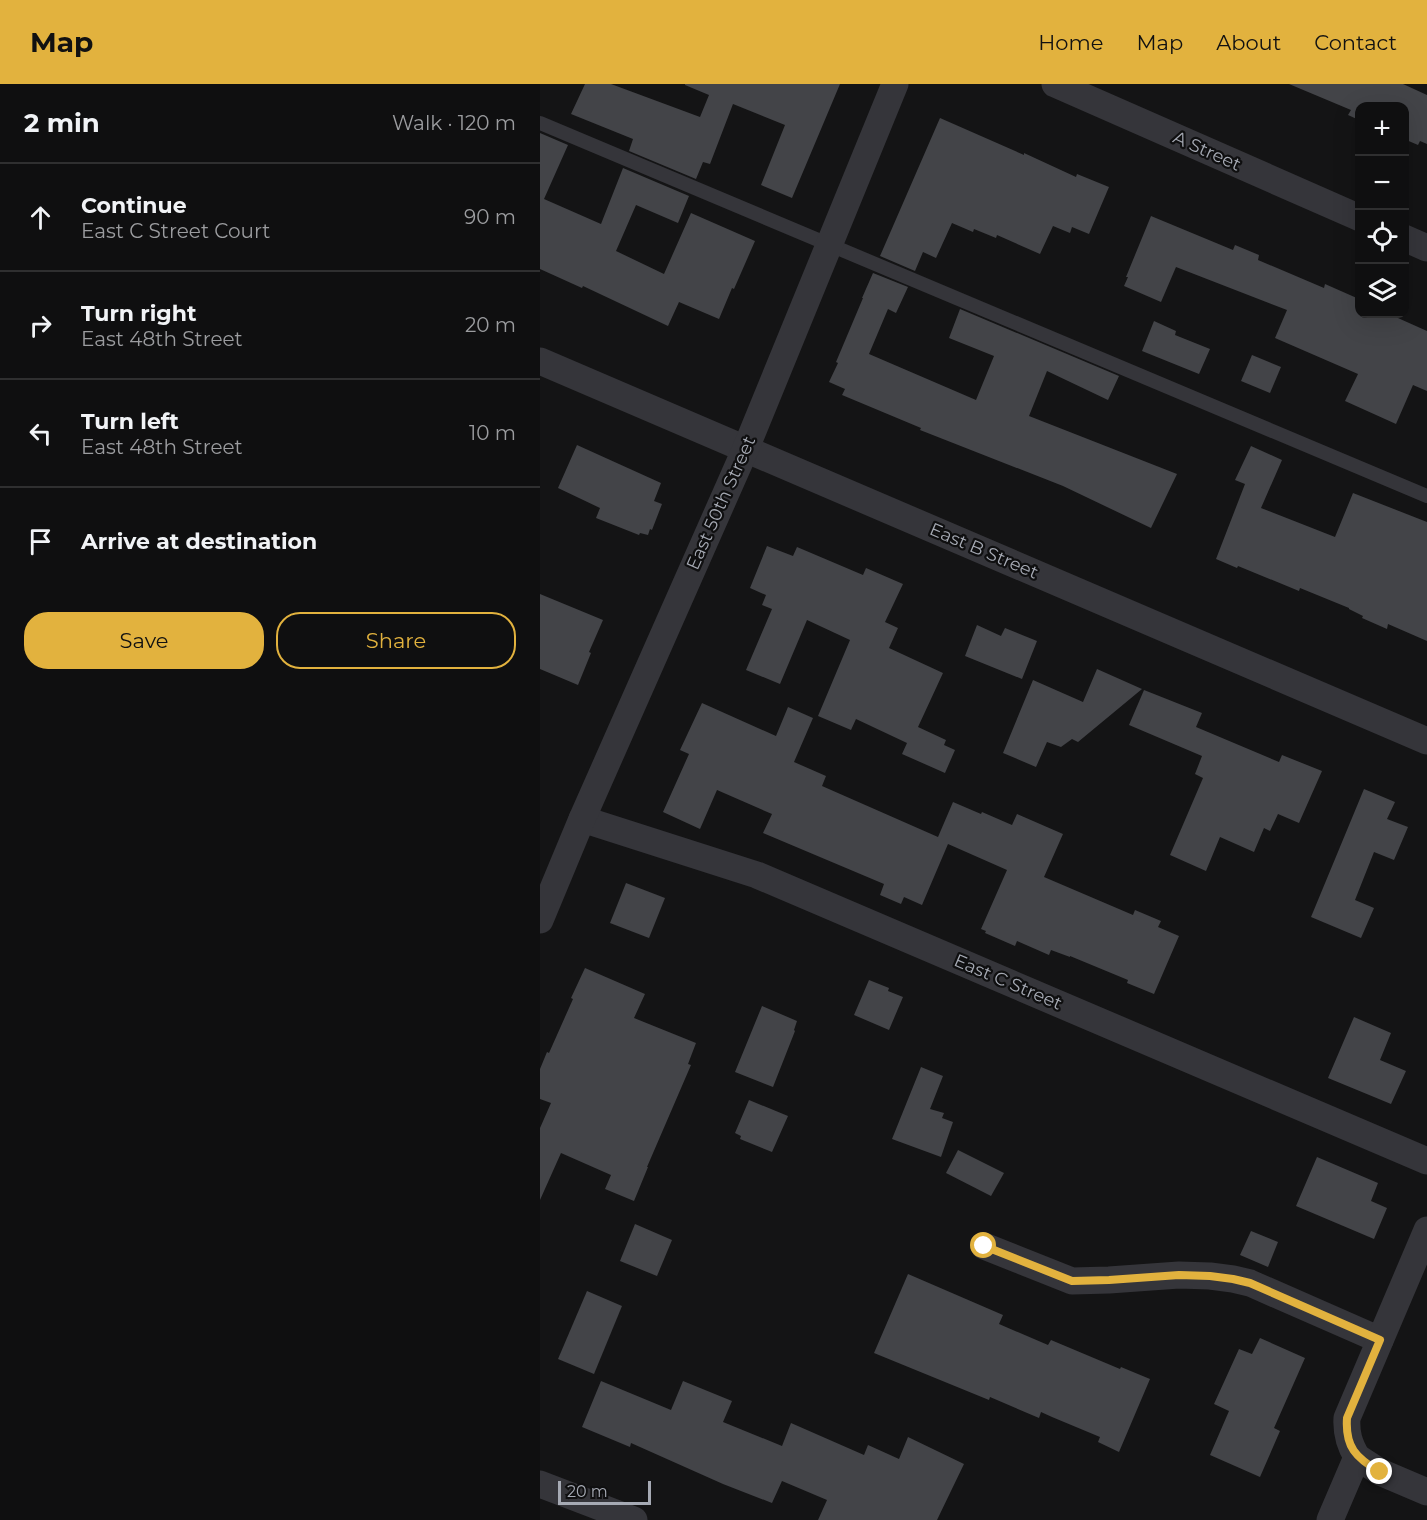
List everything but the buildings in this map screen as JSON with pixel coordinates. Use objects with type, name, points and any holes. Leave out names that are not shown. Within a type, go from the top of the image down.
[{"type":"street","name":"East 50th Street","points":[[540,920],[582,819],[746,448],[895,84]]},
{"type":"street","name":"A Street","points":[[1055,84],[1355,216]]},
{"type":"street","points":[[1409,240],[1427,248]]},
{"type":"street","name":"East B Street","points":[[540,361],[1427,741]]},
{"type":"street","name":"East C Street","points":[[582,819],[757,875],[1427,1161]]},
{"type":"street","points":[[1427,1230],[1347,1418],[1348,1440],[1358,1457],[1380,1472],[1427,1492]]},
{"type":"street","points":[[984,1246],[1072,1281],[1179,1275],[1210,1276],[1250,1283],[1380,1340]]},
{"type":"street","points":[[1330,1520],[1358,1457]]},
{"type":"street","points":[[540,1484],[634,1520]]},
{"type":"lane","points":[[540,123],[1427,496]]},
{"type":"route","points":[[984,1246],[1072,1281],[1179,1275],[1210,1276],[1250,1283],[1380,1340],[1347,1418],[1348,1440],[1352,1448],[1358,1457],[1380,1472]]}]
